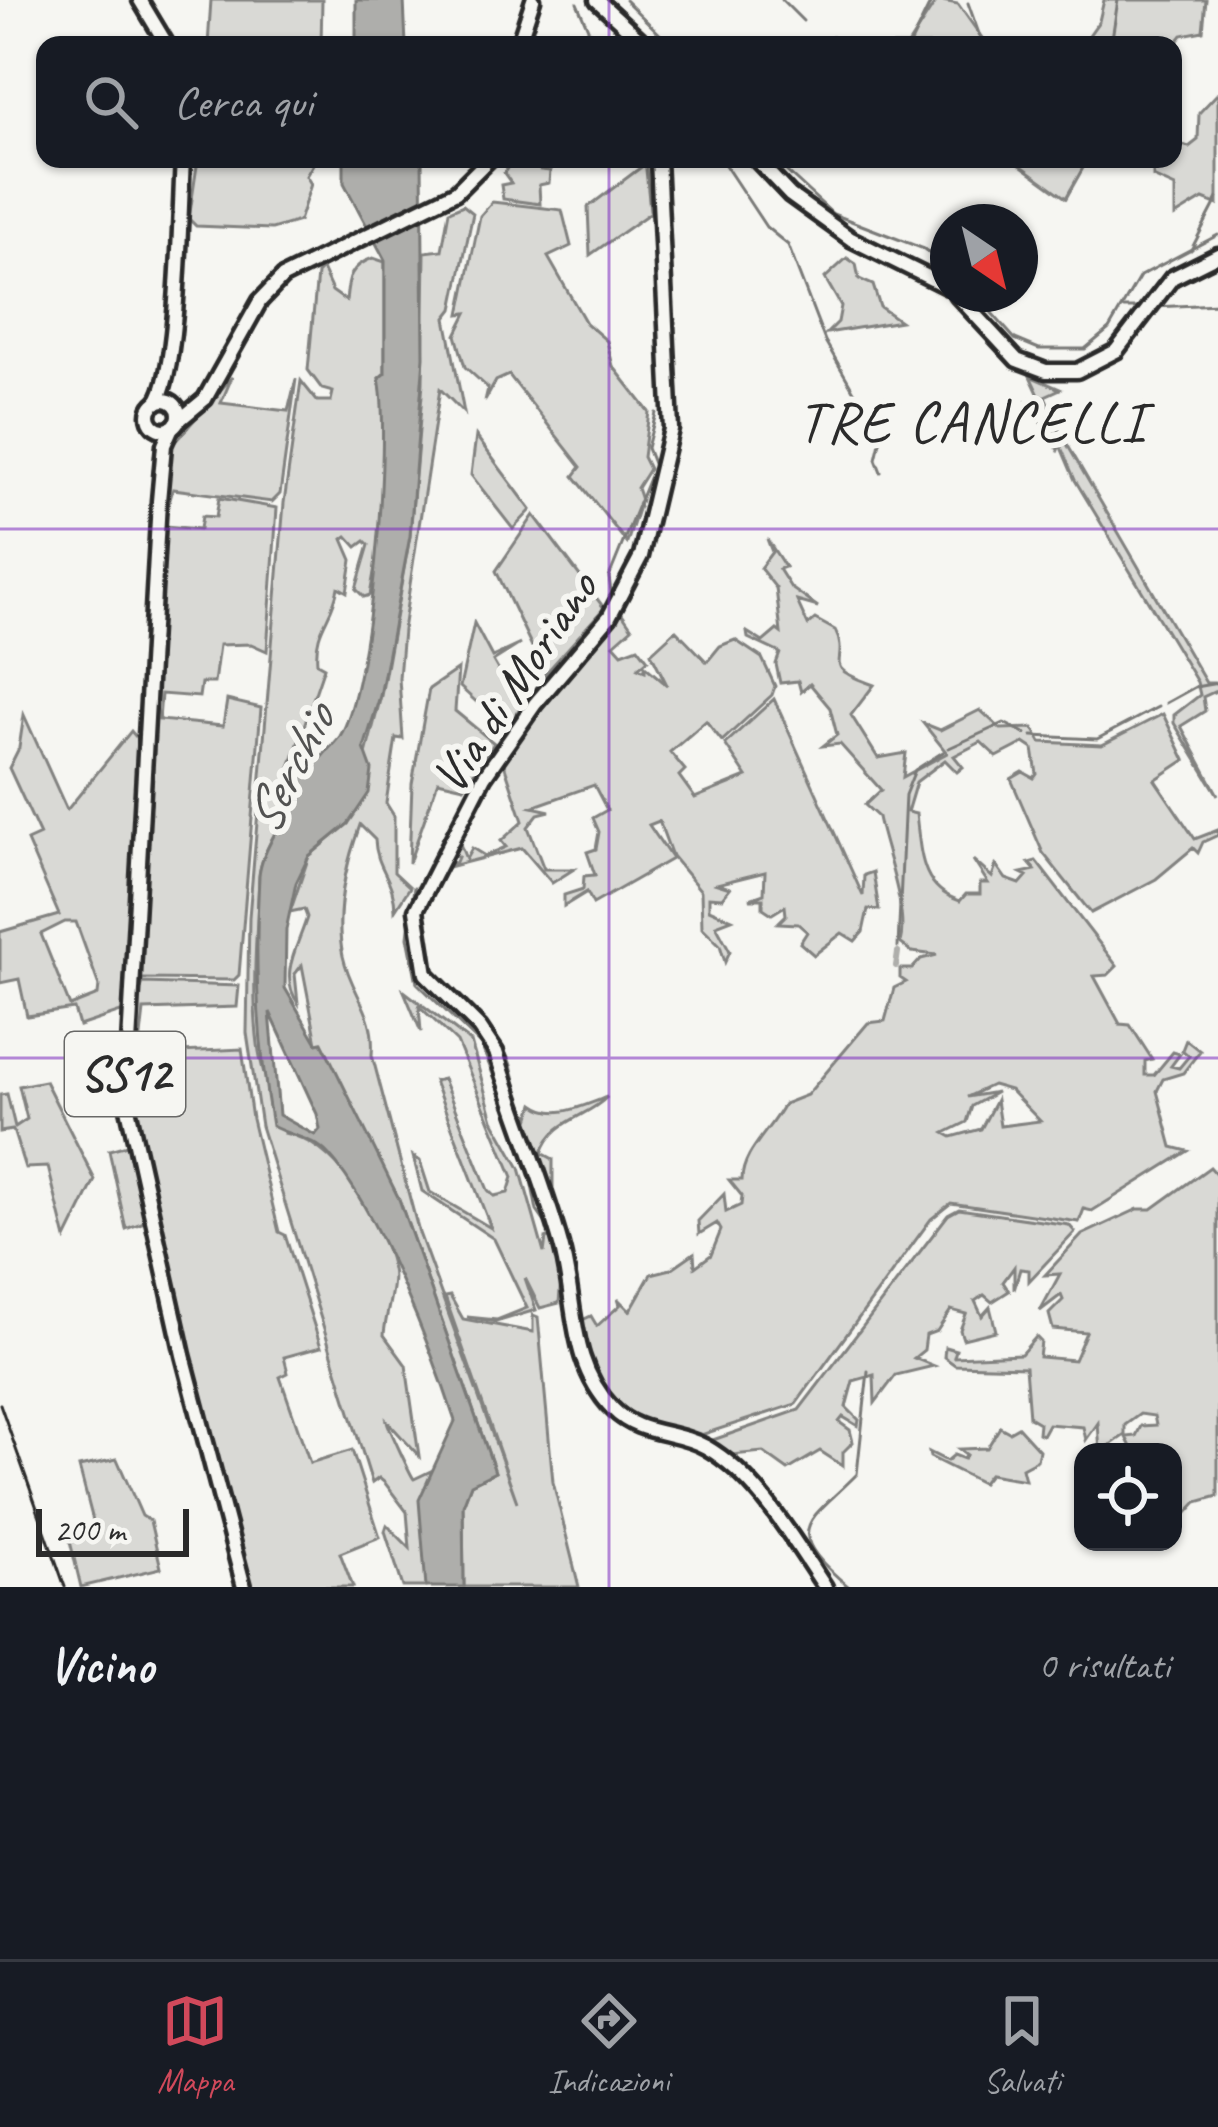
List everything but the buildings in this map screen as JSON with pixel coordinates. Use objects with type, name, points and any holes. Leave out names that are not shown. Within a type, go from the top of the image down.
[{"type":"main road","points":[[140,0],[161,36]]},
{"type":"main road","points":[[597,0],[636,36]]},
{"type":"main road","points":[[521,36],[533,3]]},
{"type":"main road","name":"SS12","points":[[182,168],[168,361],[174,425],[163,453],[125,1099],[183,1355],[244,1587]]},
{"type":"main road","points":[[155,427],[174,425],[208,395],[260,301],[283,277],[456,192],[480,168]]},
{"type":"main road","name":"Via di Moriano","points":[[658,168],[656,203],[670,340],[670,429],[641,556],[617,607],[548,688],[484,777],[422,894],[415,921],[417,944],[426,974],[480,1028],[496,1052],[560,1240],[577,1344],[599,1390],[630,1423],[703,1445],[727,1463],[765,1501],[825,1587]]},
{"type":"main road","points":[[764,168],[790,196],[851,239],[930,277]]},
{"type":"main road","points":[[972,312],[1010,355],[1055,372],[1102,362],[1175,275],[1218,255]]},
{"type":"main road","name":"SS12","points":[[163,453],[150,414],[168,361]]},
{"type":"main road","points":[[156,403],[190,406],[208,395]]},
{"type":"shaded area","points":[[211,0],[322,0],[321,36],[209,36]]},
{"type":"shaded area","points":[[356,0],[404,0],[406,36],[356,36]]},
{"type":"shaded area","points":[[937,0],[958,4],[981,36],[914,36]]},
{"type":"shaded area","points":[[1104,0],[1206,0],[1203,31],[1181,36],[1088,36],[1099,21]]},
{"type":"shaded area","points":[[1218,93],[1218,205],[1203,199],[1175,216],[1175,187],[1153,177],[1153,168],[1182,168],[1182,145],[1189,147],[1198,140],[1199,113]]},
{"type":"shaded area","points":[[197,168],[311,168],[306,176],[311,184],[299,221],[272,229],[196,226],[189,219]]},
{"type":"shaded area","points":[[344,168],[422,168],[424,357],[410,536],[380,696],[364,748],[372,770],[369,793],[348,824],[309,856],[296,883],[286,930],[285,988],[317,1043],[322,1042],[399,1199],[495,1472],[471,1484],[463,1505],[464,1587],[426,1587],[419,1500],[455,1421],[433,1358],[384,1244],[347,1178],[323,1149],[272,1126],[258,1001],[259,876],[290,799],[288,774],[298,751],[322,757],[340,736],[361,668],[380,504],[385,260],[344,183]],"holes":[[[270,1012],[320,1129],[315,1135],[279,1115]]]},
{"type":"shaded area","points":[[507,168],[550,171],[549,183],[539,185],[540,204],[503,199],[501,185],[511,183],[504,173]]},
{"type":"shaded area","points":[[640,168],[652,168],[654,210],[590,255],[588,207]]},
{"type":"shaded area","points":[[1024,168],[1083,168],[1066,198]]},
{"type":"shaded area","points":[[492,202],[562,210],[571,246],[548,257],[586,323],[607,341],[613,366],[649,412],[643,457],[649,469],[637,488],[641,500],[627,543],[574,476],[581,467],[509,375],[496,381],[485,401],[488,388],[465,367],[456,335],[467,313],[460,314],[480,216]]},
{"type":"shaded area","points":[[463,205],[473,213],[453,309],[446,318],[464,413],[440,389],[403,630],[399,678],[403,739],[396,738],[386,803],[394,816],[394,872],[410,887],[395,910],[375,840],[360,825],[343,890],[341,940],[347,970],[367,1015],[372,1055],[419,1233],[517,1502],[445,1297],[450,1296],[463,1319],[533,1332],[533,1315],[538,1317],[553,1482],[579,1587],[464,1587],[463,1505],[471,1484],[495,1472],[399,1199],[317,1043],[302,965],[295,974],[298,1003],[290,982],[307,917],[304,909],[290,912],[309,856],[348,824],[381,696],[410,536],[423,383],[425,252],[442,250],[449,211]]},
{"type":"shaded area","points":[[373,258],[385,262],[385,373],[379,378],[386,459],[375,569],[370,595],[364,597],[356,589],[369,545],[365,541],[357,547],[347,536],[343,539],[352,560],[347,592],[338,587],[321,632],[317,663],[324,667],[288,773],[290,799],[261,864],[255,1002],[262,1066],[284,1133],[322,1151],[339,1167],[367,1206],[386,1249],[393,1276],[384,1335],[406,1365],[419,1456],[387,1421],[414,1479],[431,1471],[426,1587],[403,1587],[385,1531],[387,1525],[410,1548],[407,1512],[379,1478],[372,1483],[261,1126],[247,1033],[249,917],[284,503],[301,381],[317,401],[331,401],[333,392],[322,389],[308,370],[317,274],[322,269],[332,291],[346,301],[352,274]]},
{"type":"shaded area","points":[[847,258],[856,264],[859,279],[873,285],[880,307],[900,321],[827,333],[838,322],[841,306],[825,278]]},
{"type":"shaded area","points":[[1030,376],[1060,389],[1045,396],[1060,432],[1206,683],[1218,683],[1218,690],[1203,697],[1205,711],[1181,726],[1218,795],[1174,723],[1174,715],[1200,695],[1197,682],[1075,480],[1060,445],[1058,450],[1028,402],[1045,408]]},
{"type":"shaded area","points":[[232,377],[221,403],[288,411],[296,379],[280,494],[272,502],[173,489],[160,534],[166,445],[173,444]]},
{"type":"shaded area","points":[[476,436],[531,510],[513,529],[471,475]]},
{"type":"shaded area","points":[[219,498],[277,508],[267,651],[251,644],[219,645],[214,683],[201,683],[199,697],[161,694],[159,720],[223,726],[227,700],[261,708],[239,975],[234,980],[143,979],[131,1008],[160,553],[166,526],[200,529],[202,516],[216,517]]},
{"type":"shaded area","points":[[534,515],[604,608],[545,674],[496,571]]},
{"type":"shaded area","points":[[767,539],[785,567],[779,569],[791,588],[818,607],[797,601],[808,625],[815,619],[835,630],[841,668],[874,685],[851,715],[878,758],[906,753],[903,777],[947,753],[923,723],[940,730],[980,710],[1001,729],[1033,728],[1041,742],[1102,745],[1163,714],[1185,760],[1155,780],[1195,839],[1218,830],[1218,835],[1203,842],[1198,853],[1193,848],[1156,879],[1091,913],[1043,853],[1011,779],[1023,772],[1034,778],[1037,774],[1033,749],[1024,743],[997,757],[981,742],[954,756],[963,767],[957,772],[945,760],[916,782],[907,812],[916,814],[925,868],[937,888],[960,901],[966,894],[980,894],[980,883],[988,883],[973,860],[992,877],[996,865],[1006,879],[1020,884],[1027,876],[1021,873],[1035,870],[1029,863],[1036,861],[1117,966],[1108,975],[1094,976],[1120,1024],[1130,1025],[1152,1059],[1145,1061],[1145,1075],[1154,1075],[1173,1052],[1180,1054],[1171,1066],[1179,1068],[1189,1056],[1182,1050],[1186,1040],[1200,1051],[1183,1073],[1163,1079],[1157,1091],[1172,1147],[1188,1151],[1092,1211],[1084,1209],[1079,1222],[951,1203],[931,1219],[796,1404],[701,1435],[645,1423],[613,1401],[582,1345],[582,1328],[574,1324],[591,1316],[597,1326],[620,1305],[618,1299],[630,1311],[651,1274],[671,1269],[694,1253],[695,1267],[711,1255],[721,1230],[717,1223],[699,1234],[698,1221],[724,1194],[726,1212],[741,1205],[742,1196],[729,1180],[742,1180],[751,1151],[784,1104],[807,1095],[868,1023],[885,1021],[894,988],[906,982],[900,978],[900,969],[912,969],[921,959],[937,955],[912,952],[900,943],[895,880],[878,817],[865,805],[881,790],[840,744],[823,746],[837,735],[830,708],[810,684],[801,692],[798,681],[780,683],[776,664],[780,653],[748,638],[747,632],[763,642],[777,630],[781,633],[776,588],[760,568],[772,552]],"holes":[[[992,1085],[1010,1090],[1040,1121],[1000,1126],[996,1100],[981,1129],[952,1137],[945,1133],[967,1122],[972,1106],[997,1092],[967,1097]]]},
{"type":"shaded area","points":[[621,612],[632,628],[614,644],[622,653],[638,647],[648,660],[638,668],[645,671],[645,666],[667,685],[651,653],[676,630],[707,662],[720,646],[735,640],[762,658],[775,686],[772,695],[722,741],[706,721],[670,752],[685,770],[679,776],[695,798],[747,777],[725,744],[774,699],[863,896],[864,875],[873,872],[879,910],[868,909],[863,932],[855,941],[842,933],[814,955],[800,943],[807,932],[798,924],[778,923],[786,915],[785,906],[772,914],[763,908],[763,899],[750,899],[764,894],[765,872],[717,884],[730,888],[722,898],[709,897],[709,909],[732,919],[716,925],[730,951],[725,962],[720,945],[702,927],[701,891],[672,856],[659,821],[649,825],[672,859],[593,904],[587,892],[564,906],[564,895],[583,889],[584,876],[595,875],[587,852],[596,849],[599,832],[593,818],[607,810],[594,785],[532,807],[550,811],[538,814],[528,827],[544,869],[574,869],[552,883],[522,848],[444,868],[456,862],[458,857],[448,854],[460,844],[466,859],[472,848],[485,856],[506,847],[501,841],[523,821],[502,758]]},
{"type":"shaded area","points":[[474,623],[492,657],[520,644],[493,661],[520,708],[506,729],[460,687]]},
{"type":"shaded area","points":[[458,669],[455,711],[494,743],[464,787],[438,781],[409,863],[412,784],[429,689]]},
{"type":"shaded area","points":[[24,715],[67,810],[131,731],[141,743],[124,1011],[79,1026],[74,1009],[27,1016],[19,979],[0,983],[0,932],[59,915],[27,841],[40,835],[9,768],[19,748]],"holes":[[[76,922],[99,986],[98,995],[70,1006],[41,934]]]},
{"type":"shaded area","points":[[143,983],[239,986],[237,1007],[144,1010],[139,1054],[242,1049],[252,1119],[279,1232],[285,1235],[321,1347],[284,1357],[288,1373],[280,1377],[310,1463],[352,1450],[380,1537],[340,1553],[353,1587],[248,1587],[154,1222],[166,1253],[135,1127],[130,1038]]},
{"type":"shaded area","points":[[404,991],[471,1042],[493,1120],[520,1168],[544,1253],[546,1238],[553,1239],[562,1266],[559,1303],[540,1308],[525,1278],[536,1310],[496,1322],[467,1317],[497,1320],[527,1308],[494,1239],[422,1191],[413,1156],[420,1161],[430,1192],[491,1228],[434,1081],[443,1079],[488,1190],[494,1196],[508,1193],[513,1177],[457,1042],[419,1006],[421,1032]]},
{"type":"shaded area","points":[[498,1043],[530,1117],[534,1104],[557,1112],[607,1097],[562,1126],[547,1142],[542,1153],[553,1159],[553,1202]]},
{"type":"shaded area","points":[[45,1081],[95,1180],[66,1239],[48,1167],[25,1168],[13,1130],[0,1132],[0,1095],[7,1094],[15,1127],[27,1119],[19,1086]]},
{"type":"shaded area","points":[[128,1138],[147,1221],[126,1229],[109,1150],[127,1145]]},
{"type":"shaded area","points":[[1210,1167],[1218,1176],[1218,1496],[1197,1502],[1182,1518],[1182,1443],[1129,1443],[1126,1437],[1136,1436],[1141,1426],[1156,1425],[1154,1416],[1140,1414],[1113,1443],[1099,1443],[1098,1423],[1086,1440],[1083,1427],[1048,1424],[1042,1435],[1039,1423],[1029,1417],[1025,1367],[955,1365],[944,1357],[945,1347],[956,1350],[954,1357],[1021,1354],[1036,1337],[1041,1342],[1039,1357],[1074,1360],[1086,1332],[1053,1329],[1049,1314],[1063,1300],[1061,1295],[1040,1311],[1060,1274],[1045,1275],[1082,1235],[1138,1209],[1152,1209]]},
{"type":"shaded area","points":[[959,1209],[1069,1225],[1075,1232],[1029,1281],[1029,1270],[1020,1269],[1014,1289],[1014,1267],[1003,1282],[1009,1291],[992,1302],[984,1295],[975,1301],[982,1316],[990,1307],[996,1331],[963,1339],[960,1330],[966,1314],[951,1310],[937,1331],[926,1335],[924,1350],[914,1358],[934,1366],[896,1375],[875,1403],[874,1375],[853,1381],[846,1407],[859,1420],[858,1426],[843,1417],[839,1422],[850,1430],[853,1442],[843,1452],[843,1466],[820,1451],[788,1470],[763,1452],[732,1455],[710,1441],[799,1410],[948,1215]]},
{"type":"shaded area","points":[[1000,1427],[1009,1432],[1018,1427],[1039,1450],[1037,1460],[1022,1468],[1025,1480],[989,1474],[982,1483],[930,1457],[929,1452],[947,1461],[954,1455],[964,1459],[967,1455],[959,1449],[987,1448]]},
{"type":"shaded area","points":[[117,1459],[142,1516],[150,1521],[161,1568],[81,1587],[70,1541],[96,1532],[79,1467]]},
{"type":"waterway","points":[[625,0],[662,36]]},
{"type":"waterway","points":[[782,0],[803,21]]},
{"type":"waterway","points":[[914,36],[932,0]]},
{"type":"waterway","points":[[1112,36],[1118,0]]},
{"type":"waterway","points":[[577,3],[591,36]]},
{"type":"waterway","points":[[968,3],[980,36]]},
{"type":"waterway","points":[[646,168],[650,210]]},
{"type":"waterway","points":[[727,168],[766,227],[788,245],[825,341],[881,438],[876,459],[881,472]]},
{"type":"waterway","points":[[783,168],[833,214],[930,254]]},
{"type":"waterway","points":[[1191,250],[1218,198]]},
{"type":"waterway","points":[[991,312],[1015,339],[1039,349],[1085,349],[1109,329],[1140,276],[1218,235]]},
{"type":"waterway","points":[[1154,307],[1218,304]]},
{"type":"waterway","points":[[1124,308],[1144,308]]},
{"type":"waterway","points":[[469,784],[535,689],[612,599],[609,577],[654,466],[647,448],[656,413]]},
{"type":"waterway","points":[[1166,703],[1195,687],[1218,683]]},
{"type":"waterway","points":[[1032,736],[1097,739],[1158,707]]},
{"type":"waterway","points":[[949,748],[1004,723],[1026,734]]},
{"type":"waterway","points":[[898,947],[905,795],[915,770],[943,752]]},
{"type":"waterway","points":[[414,887],[408,937],[417,983],[481,1045],[522,1145]]},
{"type":"waterway","points":[[896,966],[898,952]]},
{"type":"waterway","points":[[527,1160],[537,1211],[553,1234]]},
{"type":"waterway","points":[[564,1290],[580,1372],[600,1409],[633,1432],[694,1449],[727,1470],[764,1510],[807,1571]]},
{"type":"waterway","points":[[849,1587],[814,1551],[809,1526],[857,1474],[868,1371]]},
{"type":"railway","points":[[0,1404],[65,1587]]},
{"type":"district","name":"TRE CANCELLI","points":[[972,422]]},
{"type":"water label","name":"Serchio","points":[[289,769]]}]
